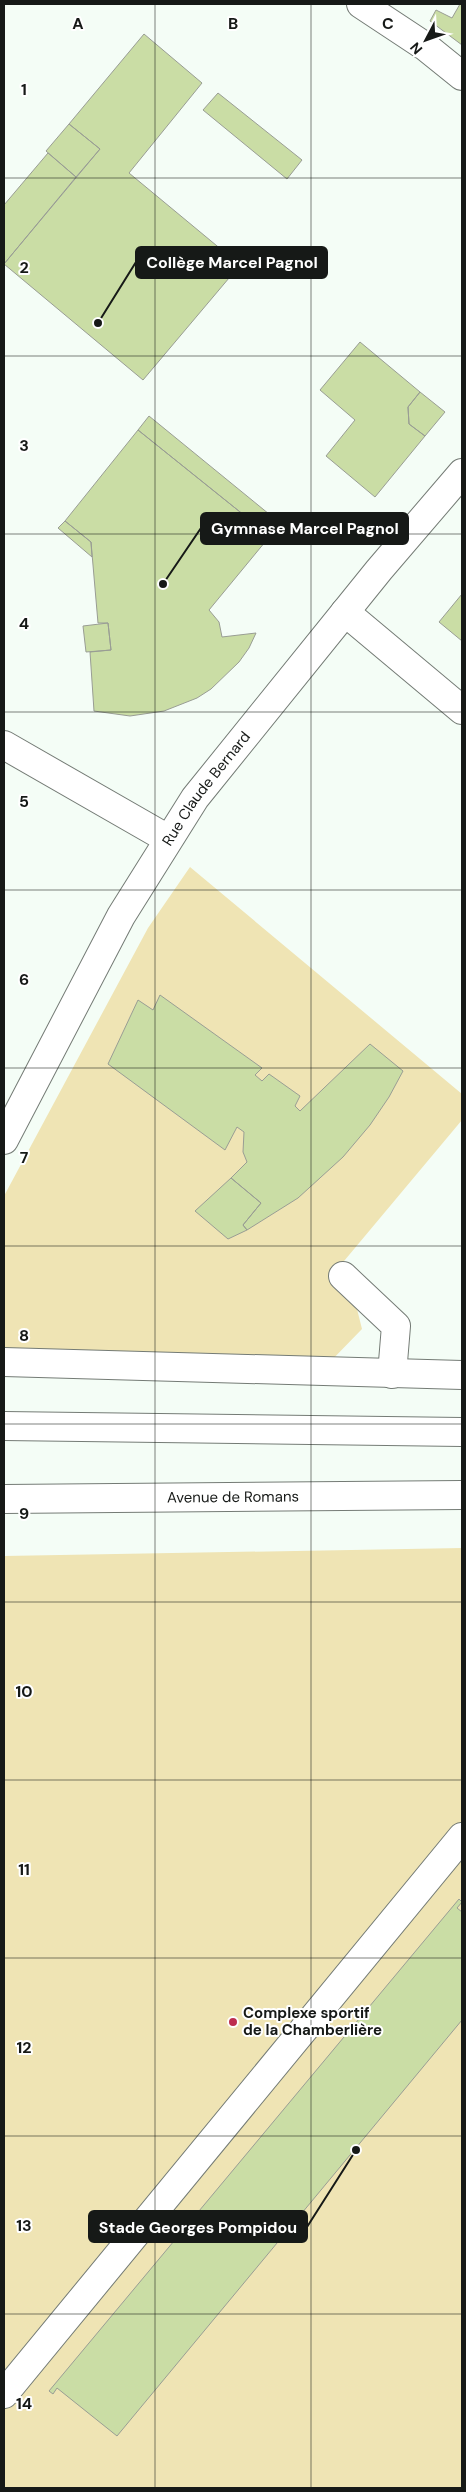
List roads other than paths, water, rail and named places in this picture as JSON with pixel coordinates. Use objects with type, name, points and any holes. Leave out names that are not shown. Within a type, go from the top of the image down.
[{"type":"street","points":[[361,4],[426,47],[462,76]]},
{"type":"street","name":"Rue Claude Bernard","points":[[4,1140],[121,916],[168,839],[196,798],[345,612],[462,474]]},
{"type":"street","points":[[345,612],[462,710]]},
{"type":"street","points":[[4,745],[168,839]]},
{"type":"street","points":[[343,1276],[396,1326],[392,1374]]},
{"type":"street","points":[[4,1362],[462,1376]]},
{"type":"street","points":[[4,1426],[462,1432]]},
{"type":"street","name":"Avenue de Romans","points":[[4,1499],[462,1495]]},
{"type":"street","points":[[4,2394],[462,1837]]},
{"type":"place","name":"Collège Marcel Pagnol","points":[[98,323]]},
{"type":"place","name":"Gymnase Marcel Pagnol","points":[[163,584]]},
{"type":"place","name":"Complexe sportif de la Chamberlière","points":[[233,2022]]},
{"type":"place","name":"Stade Georges Pompidou","points":[[356,2150]]}]
